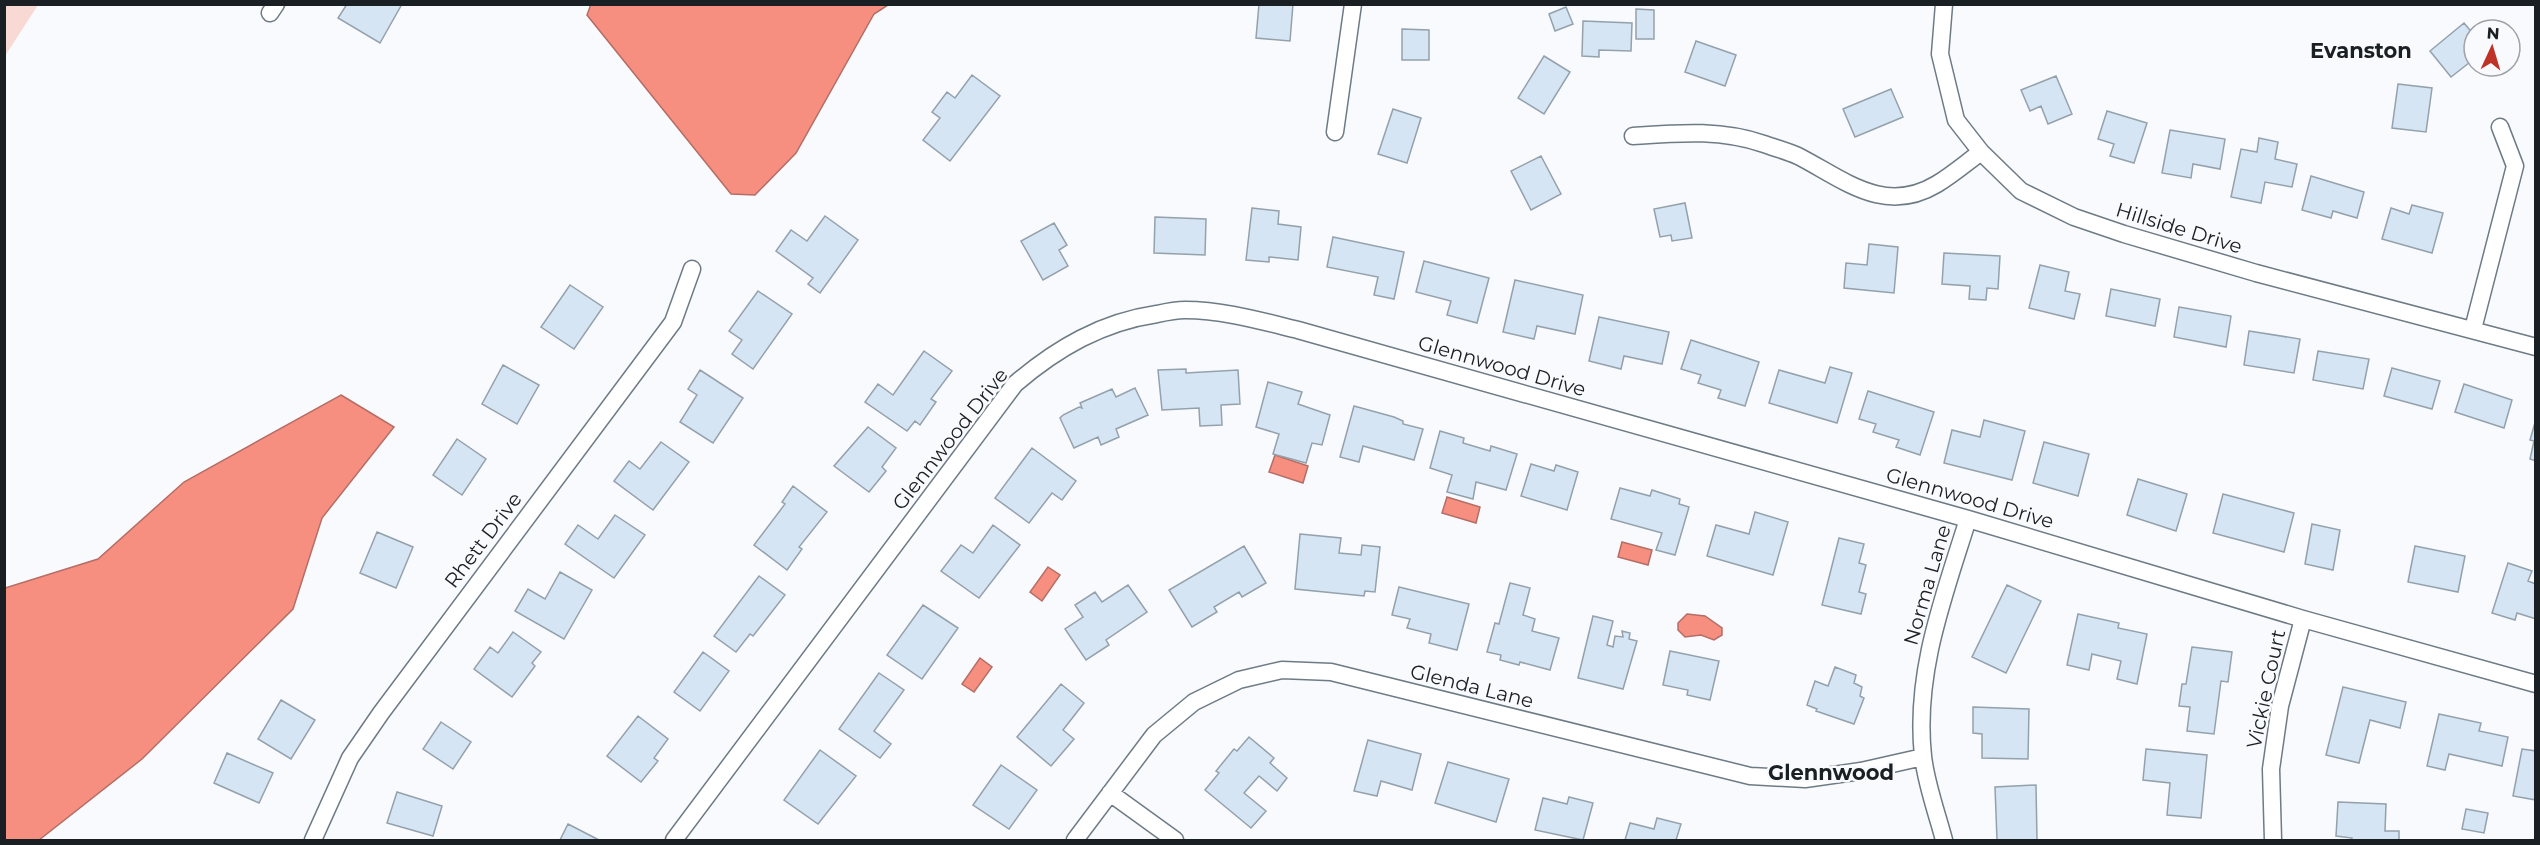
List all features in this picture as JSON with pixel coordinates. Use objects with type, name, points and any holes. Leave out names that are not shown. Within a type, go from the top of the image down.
[{"type":"street","points":[[1335,132],[1353,4]]},
{"type":"street","name":"Hillside Drive","points":[[1944,4],[1940,54],[1956,120],[1981,152],[2021,191],[2074,217],[2256,273],[2535,347]]},
{"type":"street","points":[[2473,329],[2515,166],[2500,127]]},
{"type":"street","points":[[1633,136],[1695,132],[1729,135],[1762,143],[1797,156],[1850,186],[1882,196],[1909,195],[1936,185],[1981,152]]},
{"type":"street","name":"Rhett Drive","points":[[313,840],[350,758],[388,703],[673,322],[692,269]]},
{"type":"street","name":"Glennwood Drive","points":[[674,840],[1015,384],[1044,359],[1086,334],[1134,317],[1183,310],[1241,316],[1968,519],[2303,619],[2535,684]]},
{"type":"street","name":"Norma Lane","points":[[1944,840],[1923,757],[1921,701],[1931,638],[1968,519]]},
{"type":"street","name":"Vickie Court","points":[[2272,840],[2271,769],[2279,716],[2303,619]]},
{"type":"street","name":"Glenda Lane","points":[[1075,840],[1154,735],[1194,702],[1239,680],[1282,670],[1331,672],[1750,776],[1805,779],[1861,771],[1923,757]]},
{"type":"street","points":[[1110,794],[1175,840]]},
{"type":"shaded area","points":[[591,4],[888,5],[874,14],[796,153],[755,195],[731,194],[587,15]]},
{"type":"shaded area","points":[[4,5],[38,5],[5,56]]},
{"type":"shaded area","points":[[341,395],[394,427],[322,518],[293,609],[142,759],[39,840],[5,840],[5,588],[98,559],[184,482]]},
{"type":"shaded area","points":[[1275,455],[1308,466],[1303,483],[1269,472]]},
{"type":"shaded area","points":[[1447,497],[1480,507],[1476,523],[1442,513]]},
{"type":"shaded area","points":[[1622,542],[1652,550],[1648,565],[1618,557]]},
{"type":"shaded area","points":[[1048,567],[1060,575],[1042,601],[1030,592]]},
{"type":"shaded area","points":[[1687,614],[1705,616],[1722,628],[1722,635],[1714,640],[1701,635],[1685,637],[1678,630],[1678,623]]},
{"type":"shaded area","points":[[980,658],[992,667],[974,692],[962,684]]},
{"type":"building","points":[[347,4],[402,4],[380,43],[338,18]]},
{"type":"building","points":[[1259,4],[1293,4],[1290,41],[1256,38]]},
{"type":"building","points":[[1566,7],[1573,24],[1555,31],[1549,14]]},
{"type":"building","points":[[1636,9],[1654,10],[1654,39],[1636,39]]},
{"type":"building","points":[[1583,21],[1632,23],[1631,51],[1599,50],[1599,57],[1582,56]]},
{"type":"building","points":[[2462,25],[2462,68],[2451,77],[2430,51]]},
{"type":"building","points":[[1402,29],[1429,30],[1429,60],[1402,60]]},
{"type":"building","points":[[1696,41],[1736,55],[1725,86],[1685,72]]},
{"type":"building","points":[[1544,56],[1570,72],[1544,114],[1518,98]]},
{"type":"building","points":[[972,75],[1000,96],[950,161],[923,140],[940,118],[932,112],[947,92],[955,98]]},
{"type":"building","points":[[2056,76],[2072,114],[2048,124],[2041,106],[2030,111],[2021,90]]},
{"type":"building","points":[[2398,84],[2432,88],[2426,132],[2392,128]]},
{"type":"building","points":[[1891,89],[1903,117],[1855,137],[1843,109]]},
{"type":"building","points":[[1393,109],[1421,118],[1407,163],[1378,154]]},
{"type":"building","points":[[2107,111],[2147,123],[2134,163],[2110,156],[2114,144],[2098,139]]},
{"type":"building","points":[[2170,130],[2225,139],[2220,169],[2193,164],[2191,178],[2162,173]]},
{"type":"building","points":[[2259,138],[2278,142],[2275,159],[2297,164],[2292,187],[2265,182],[2261,203],[2231,197],[2241,149],[2257,152]]},
{"type":"building","points":[[1541,156],[1561,194],[1531,210],[1511,171]]},
{"type":"building","points":[[2311,176],[2364,192],[2357,218],[2333,211],[2331,218],[2302,210]]},
{"type":"building","points":[[1685,203],[1692,238],[1672,241],[1671,235],[1660,237],[1654,209]]},
{"type":"building","points":[[2412,205],[2443,213],[2432,253],[2382,239],[2391,208],[2409,214]]},
{"type":"building","points":[[1252,208],[1279,211],[1278,224],[1301,227],[1298,260],[1269,257],[1269,262],[1246,260]]},
{"type":"building","points":[[825,216],[858,240],[820,293],[808,284],[813,278],[776,251],[791,230],[807,241]]},
{"type":"building","points":[[1155,217],[1206,219],[1205,255],[1154,253]]},
{"type":"building","points":[[1054,223],[1067,245],[1059,250],[1068,266],[1043,280],[1021,241]]},
{"type":"building","points":[[1333,237],[1404,252],[1394,299],[1374,295],[1378,277],[1327,267]]},
{"type":"building","points":[[1869,244],[1898,247],[1894,293],[1844,288],[1846,263],[1867,265]]},
{"type":"building","points":[[1944,253],[2000,256],[1998,289],[1987,288],[1986,300],[1969,299],[1970,286],[1942,284]]},
{"type":"building","points":[[1424,261],[1489,278],[1477,323],[1447,315],[1451,301],[1416,292]]},
{"type":"building","points":[[2040,265],[2069,272],[2065,291],[2080,294],[2074,319],[2029,308]]},
{"type":"building","points":[[1515,280],[1583,295],[1575,334],[1537,326],[1534,339],[1503,332]]},
{"type":"building","points":[[570,285],[603,307],[574,349],[541,327]]},
{"type":"building","points":[[2111,289],[2160,299],[2155,326],[2106,316]]},
{"type":"building","points":[[758,291],[792,314],[753,369],[732,354],[742,340],[729,331]]},
{"type":"building","points":[[2179,307],[2231,316],[2226,347],[2174,337]]},
{"type":"building","points":[[1599,317],[1669,332],[1662,364],[1624,356],[1621,369],[1589,361]]},
{"type":"building","points":[[2249,331],[2300,339],[2294,373],[2244,365]]},
{"type":"building","points":[[1691,340],[1759,362],[1745,406],[1718,398],[1721,390],[1698,383],[1701,375],[1681,369]]},
{"type":"building","points":[[924,351],[952,371],[931,399],[936,402],[920,425],[915,421],[907,431],[865,402],[878,384],[893,395]]},
{"type":"building","points":[[2318,351],[2369,359],[2363,389],[2313,380]]},
{"type":"building","points":[[503,365],[539,385],[517,424],[482,404]]},
{"type":"building","points":[[1830,367],[1852,373],[1837,423],[1769,403],[1779,370],[1825,383]]},
{"type":"building","points":[[2392,368],[2440,381],[2432,409],[2384,396]]},
{"type":"building","points":[[1186,369],[1186,373],[1238,370],[1240,404],[1221,405],[1222,425],[1200,426],[1199,408],[1162,410],[1158,370]]},
{"type":"building","points":[[700,370],[743,398],[713,443],[680,422],[697,395],[688,389]]},
{"type":"building","points":[[1268,382],[1302,392],[1298,404],[1330,415],[1322,445],[1312,443],[1306,463],[1273,454],[1279,434],[1256,427]]},
{"type":"building","points":[[2464,384],[2512,400],[2504,428],[2455,412]]},
{"type":"building","points":[[1135,388],[1148,415],[1116,429],[1119,437],[1101,445],[1098,437],[1074,448],[1060,418],[1063,415],[1079,407],[1082,408],[1080,403],[1112,389],[1116,397]]},
{"type":"building","points":[[1868,391],[1934,412],[1920,455],[1896,447],[1899,440],[1873,432],[1876,424],[1859,419]]},
{"type":"building","points":[[1354,406],[1394,417],[1403,421],[1403,424],[1423,429],[1414,460],[1363,446],[1359,462],[1340,457]]},
{"type":"building","points":[[2536,419],[2536,461],[2530,459],[2534,441],[2530,440]]},
{"type":"building","points":[[1984,420],[2025,431],[2012,480],[1944,463],[1952,430],[1980,437]]},
{"type":"building","points":[[868,427],[896,448],[882,467],[886,471],[869,492],[834,466]]},
{"type":"building","points":[[1440,431],[1464,438],[1463,443],[1490,451],[1491,446],[1517,454],[1506,490],[1476,482],[1473,499],[1447,492],[1452,475],[1430,468]]},
{"type":"building","points":[[457,439],[486,459],[462,495],[433,475]]},
{"type":"building","points":[[661,442],[689,462],[653,510],[614,481],[629,461],[640,469]]},
{"type":"building","points":[[2044,442],[2089,454],[2078,496],[2033,483]]},
{"type":"building","points":[[1032,448],[1076,481],[1062,500],[1052,493],[1029,523],[995,498]]},
{"type":"building","points":[[1531,464],[1554,471],[1556,465],[1578,472],[1567,510],[1521,496]]},
{"type":"building","points":[[2138,479],[2187,494],[2176,531],[2127,515]]},
{"type":"building","points":[[793,486],[827,512],[799,547],[802,549],[787,570],[754,545],[785,504],[782,502]]},
{"type":"building","points":[[1620,488],[1650,496],[1652,490],[1680,499],[1679,504],[1689,507],[1675,555],[1656,550],[1662,533],[1611,519]]},
{"type":"building","points":[[2223,494],[2294,513],[2284,552],[2213,533]]},
{"type":"building","points":[[1755,512],[1788,522],[1773,575],[1707,556],[1716,525],[1749,534]]},
{"type":"building","points":[[615,515],[645,535],[614,578],[565,544],[578,525],[598,539]]},
{"type":"building","points":[[2312,524],[2340,530],[2333,570],[2305,564]]},
{"type":"building","points":[[993,525],[1020,545],[979,598],[941,571],[961,545],[973,553]]},
{"type":"building","points":[[377,532],[413,547],[396,588],[360,573]]},
{"type":"building","points":[[1300,534],[1341,538],[1339,553],[1361,555],[1362,545],[1380,547],[1375,592],[1365,591],[1364,596],[1295,589]]},
{"type":"building","points":[[1839,538],[1864,544],[1859,563],[1866,565],[1859,592],[1866,594],[1861,614],[1822,605]]},
{"type":"building","points":[[1244,546],[1266,583],[1242,597],[1239,592],[1214,607],[1217,612],[1192,627],[1169,590]]},
{"type":"building","points":[[2415,546],[2465,556],[2458,592],[2408,582]]},
{"type":"building","points":[[2508,563],[2532,571],[2528,581],[2536,584],[2536,619],[2517,613],[2515,620],[2492,613]]},
{"type":"building","points":[[560,572],[592,590],[564,639],[515,611],[528,589],[545,599]]},
{"type":"building","points":[[759,576],[785,595],[753,636],[750,634],[736,652],[714,636]]},
{"type":"building","points":[[1510,583],[1530,588],[1523,615],[1535,619],[1532,631],[1559,638],[1550,670],[1520,662],[1519,665],[1500,660],[1501,655],[1487,652],[1495,623],[1499,624]]},
{"type":"building","points":[[1128,585],[1147,612],[1106,640],[1109,645],[1086,660],[1065,629],[1083,617],[1075,605],[1095,592],[1102,602]]},
{"type":"building","points":[[2007,585],[2041,601],[2006,673],[1972,657]]},
{"type":"building","points":[[1399,587],[1469,604],[1457,650],[1429,643],[1431,634],[1407,628],[1410,619],[1392,615]]},
{"type":"building","points":[[923,605],[958,628],[922,679],[887,655]]},
{"type":"building","points":[[2078,614],[2119,623],[2118,628],[2147,634],[2137,684],[2117,679],[2121,661],[2092,654],[2089,670],[2067,665]]},
{"type":"building","points":[[1593,616],[1613,621],[1607,645],[1613,647],[1615,636],[1623,637],[1622,631],[1630,633],[1629,639],[1637,641],[1623,689],[1578,678]]},
{"type":"building","points":[[513,632],[541,652],[532,663],[535,666],[512,697],[474,669],[490,647],[498,653]]},
{"type":"building","points":[[2192,647],[2232,652],[2228,682],[2221,681],[2214,734],[2187,731],[2190,707],[2179,706],[2182,684],[2186,684]]},
{"type":"building","points":[[1670,651],[1719,661],[1710,700],[1687,695],[1688,690],[1663,685]]},
{"type":"building","points":[[703,652],[729,671],[700,711],[674,692]]},
{"type":"building","points":[[1835,667],[1856,675],[1854,683],[1862,687],[1860,696],[1864,698],[1854,724],[1816,711],[1817,709],[1807,705],[1815,681],[1828,686]]},
{"type":"building","points":[[879,673],[904,690],[874,731],[891,744],[880,758],[839,729]]},
{"type":"building","points":[[1061,684],[1084,703],[1063,730],[1074,739],[1051,766],[1017,737]]},
{"type":"building","points":[[2343,687],[2406,702],[2400,728],[2370,720],[2359,763],[2326,755]]},
{"type":"building","points":[[281,700],[315,720],[291,759],[258,739]]},
{"type":"building","points":[[1973,707],[2029,709],[2028,759],[1982,758],[1982,734],[1973,733]]},
{"type":"building","points":[[2439,714],[2481,723],[2479,731],[2508,737],[2502,766],[2449,754],[2445,770],[2427,766]]},
{"type":"building","points":[[638,716],[668,739],[654,758],[658,761],[641,782],[607,756]]},
{"type":"building","points":[[441,722],[471,742],[453,769],[423,749]]},
{"type":"building","points":[[1249,737],[1274,758],[1270,763],[1287,778],[1277,791],[1259,776],[1244,793],[1266,811],[1251,828],[1205,790],[1219,773],[1216,771],[1234,749],[1237,751]]},
{"type":"building","points":[[1368,740],[1421,754],[1412,790],[1381,781],[1377,796],[1354,791]]},
{"type":"building","points":[[2146,749],[2207,755],[2201,818],[2167,815],[2170,783],[2143,780]]},
{"type":"building","points":[[2522,749],[2536,751],[2536,800],[2513,796]]},
{"type":"building","points":[[820,750],[856,776],[818,824],[784,800]]},
{"type":"building","points":[[227,753],[273,773],[259,803],[214,783]]},
{"type":"building","points":[[1448,762],[1509,779],[1496,822],[1435,803]]},
{"type":"building","points":[[1001,765],[1037,790],[1009,829],[973,805]]},
{"type":"building","points":[[2036,785],[2037,840],[1997,840],[1995,787]]},
{"type":"building","points":[[397,792],[442,806],[433,836],[387,823]]},
{"type":"building","points":[[1569,797],[1593,803],[1583,840],[1535,830],[1543,798],[1567,804]]},
{"type":"building","points":[[2338,802],[2386,804],[2385,831],[2399,831],[2399,840],[2351,840],[2352,838],[2336,836]]},
{"type":"building","points":[[2466,809],[2488,813],[2484,833],[2462,829]]},
{"type":"building","points":[[1657,818],[1681,824],[1676,840],[1625,840],[1630,823],[1654,829]]},
{"type":"building","points":[[568,824],[599,840],[560,840]]},
{"type":"district","name":"Evanston","points":[[2361,50]]},
{"type":"district","name":"Glennwood","points":[[1831,772]]}]
